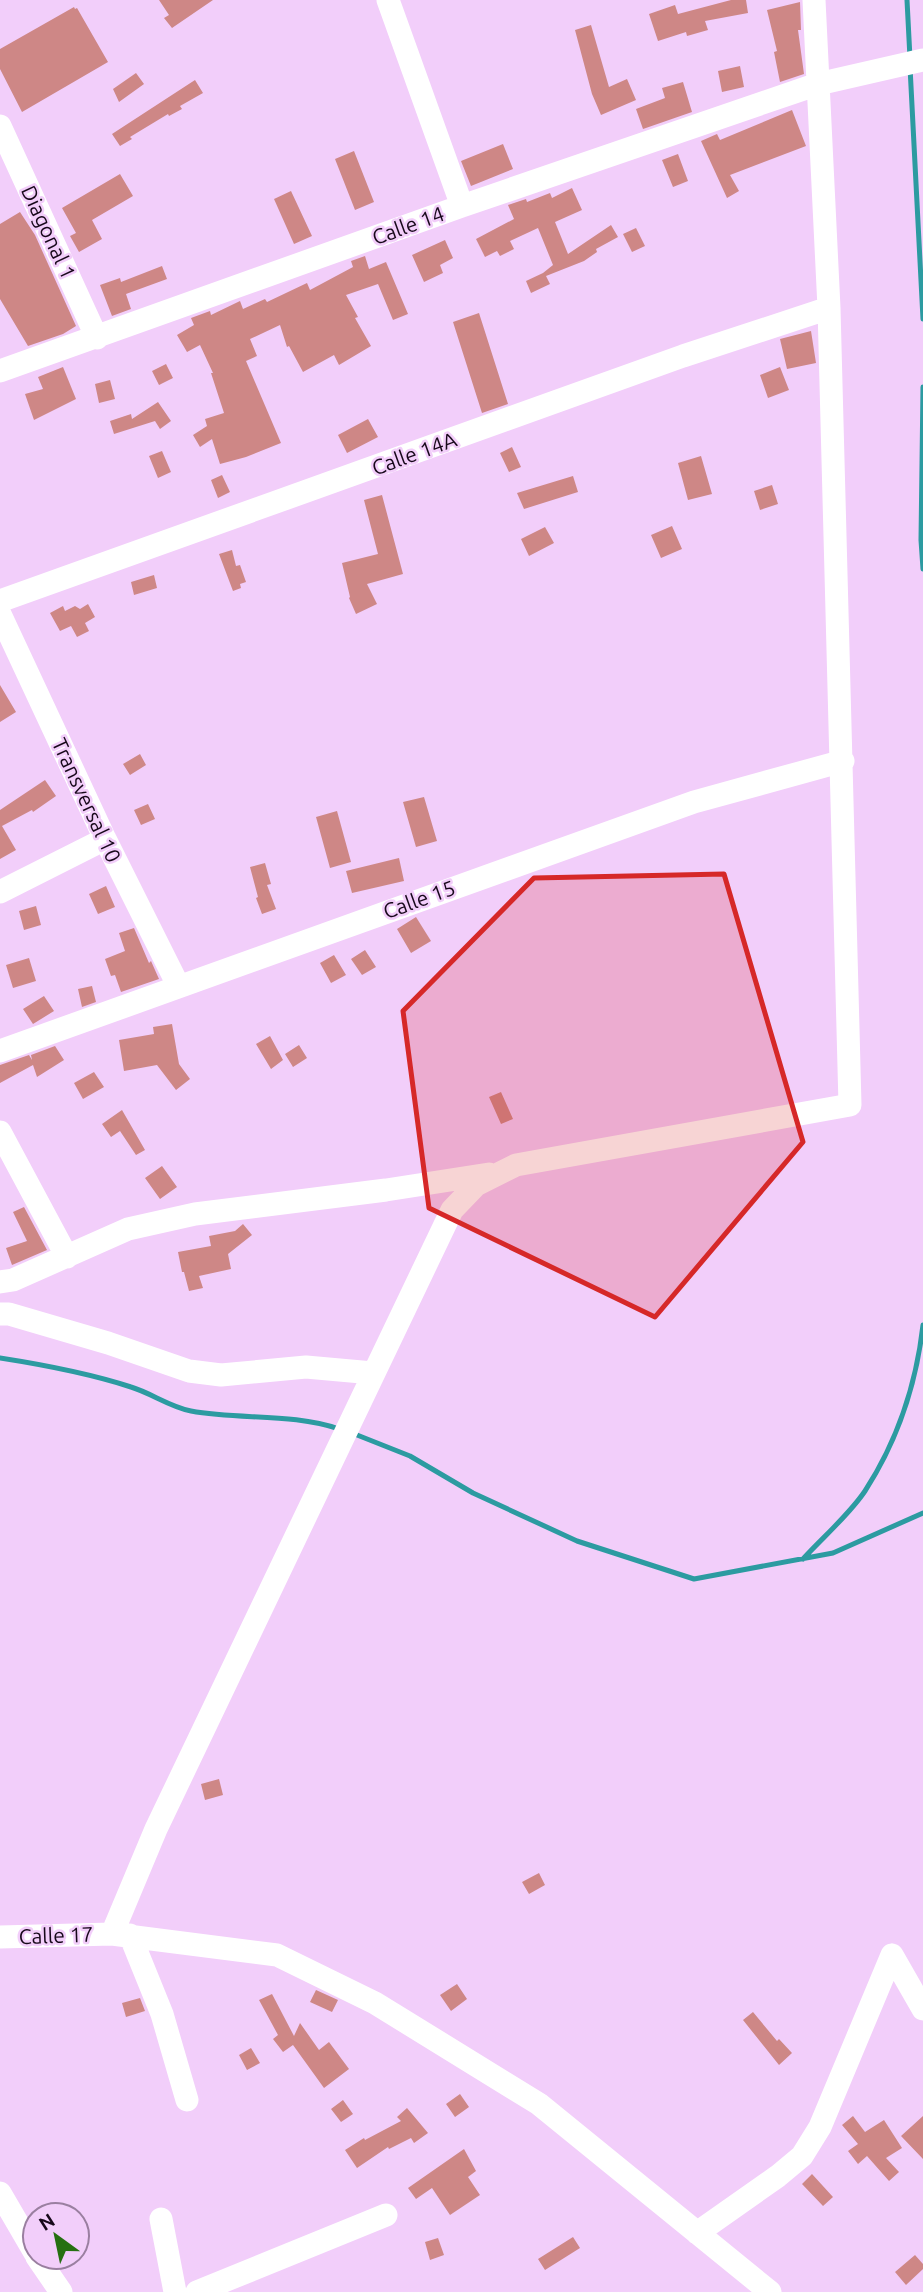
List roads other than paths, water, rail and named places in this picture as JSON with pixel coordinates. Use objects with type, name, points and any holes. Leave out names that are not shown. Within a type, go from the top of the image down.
[{"type":"street","points":[[388,0],[462,206]]},
{"type":"street","points":[[187,2100],[162,2014],[121,1934],[156,1829],[452,1210],[476,1185],[516,1165],[850,1105],[829,308],[814,0]]},
{"type":"street","points":[[818,84],[923,60]]},
{"type":"street","name":"Calle 14","points":[[0,371],[462,206],[818,84]]},
{"type":"street","name":"Diagonal 1","points":[[0,126],[97,338]]},
{"type":"street","name":"Calle 14A","points":[[0,601],[683,356],[829,308]]},
{"type":"street","name":"Transversal 10","points":[[0,614],[105,839],[177,985]]},
{"type":"street","name":"Calle 15","points":[[0,1051],[177,985],[694,802],[843,761]]},
{"type":"street","points":[[0,892],[105,839]]},
{"type":"street","points":[[0,1132],[67,1257]]},
{"type":"street","points":[[0,1282],[13,1280],[128,1229],[195,1214],[501,1173]]},
{"type":"street","points":[[0,1314],[9,1314],[108,1343],[189,1371],[220,1375],[306,1367],[373,1373]]},
{"type":"street","name":"Calle 17","points":[[0,1937],[121,1934],[277,1955],[376,2003],[539,2104],[769,2292]]},
{"type":"street","points":[[698,2233],[802,2156],[820,2127],[892,1955],[923,2009]]},
{"type":"street","points":[[1,2197],[21,2230]]},
{"type":"street","points":[[197,2292],[386,2215]]},
{"type":"street","points":[[161,2219],[175,2292]]},
{"type":"street","points":[[45,2271],[57,2291]]},
{"type":"waterway","points":[[907,0],[910,58]]},
{"type":"waterway","points":[[910,67],[923,319]]},
{"type":"waterway","points":[[923,387],[923,569]]},
{"type":"waterway","points":[[803,1559],[859,1500],[877,1472],[904,1412],[916,1370],[923,1325]]},
{"type":"waterway","points":[[0,1358],[115,1382],[191,1411],[303,1421],[339,1429]]},
{"type":"waterway","points":[[352,1433],[410,1456],[473,1493],[577,1541],[694,1579],[833,1553],[923,1513]]}]
